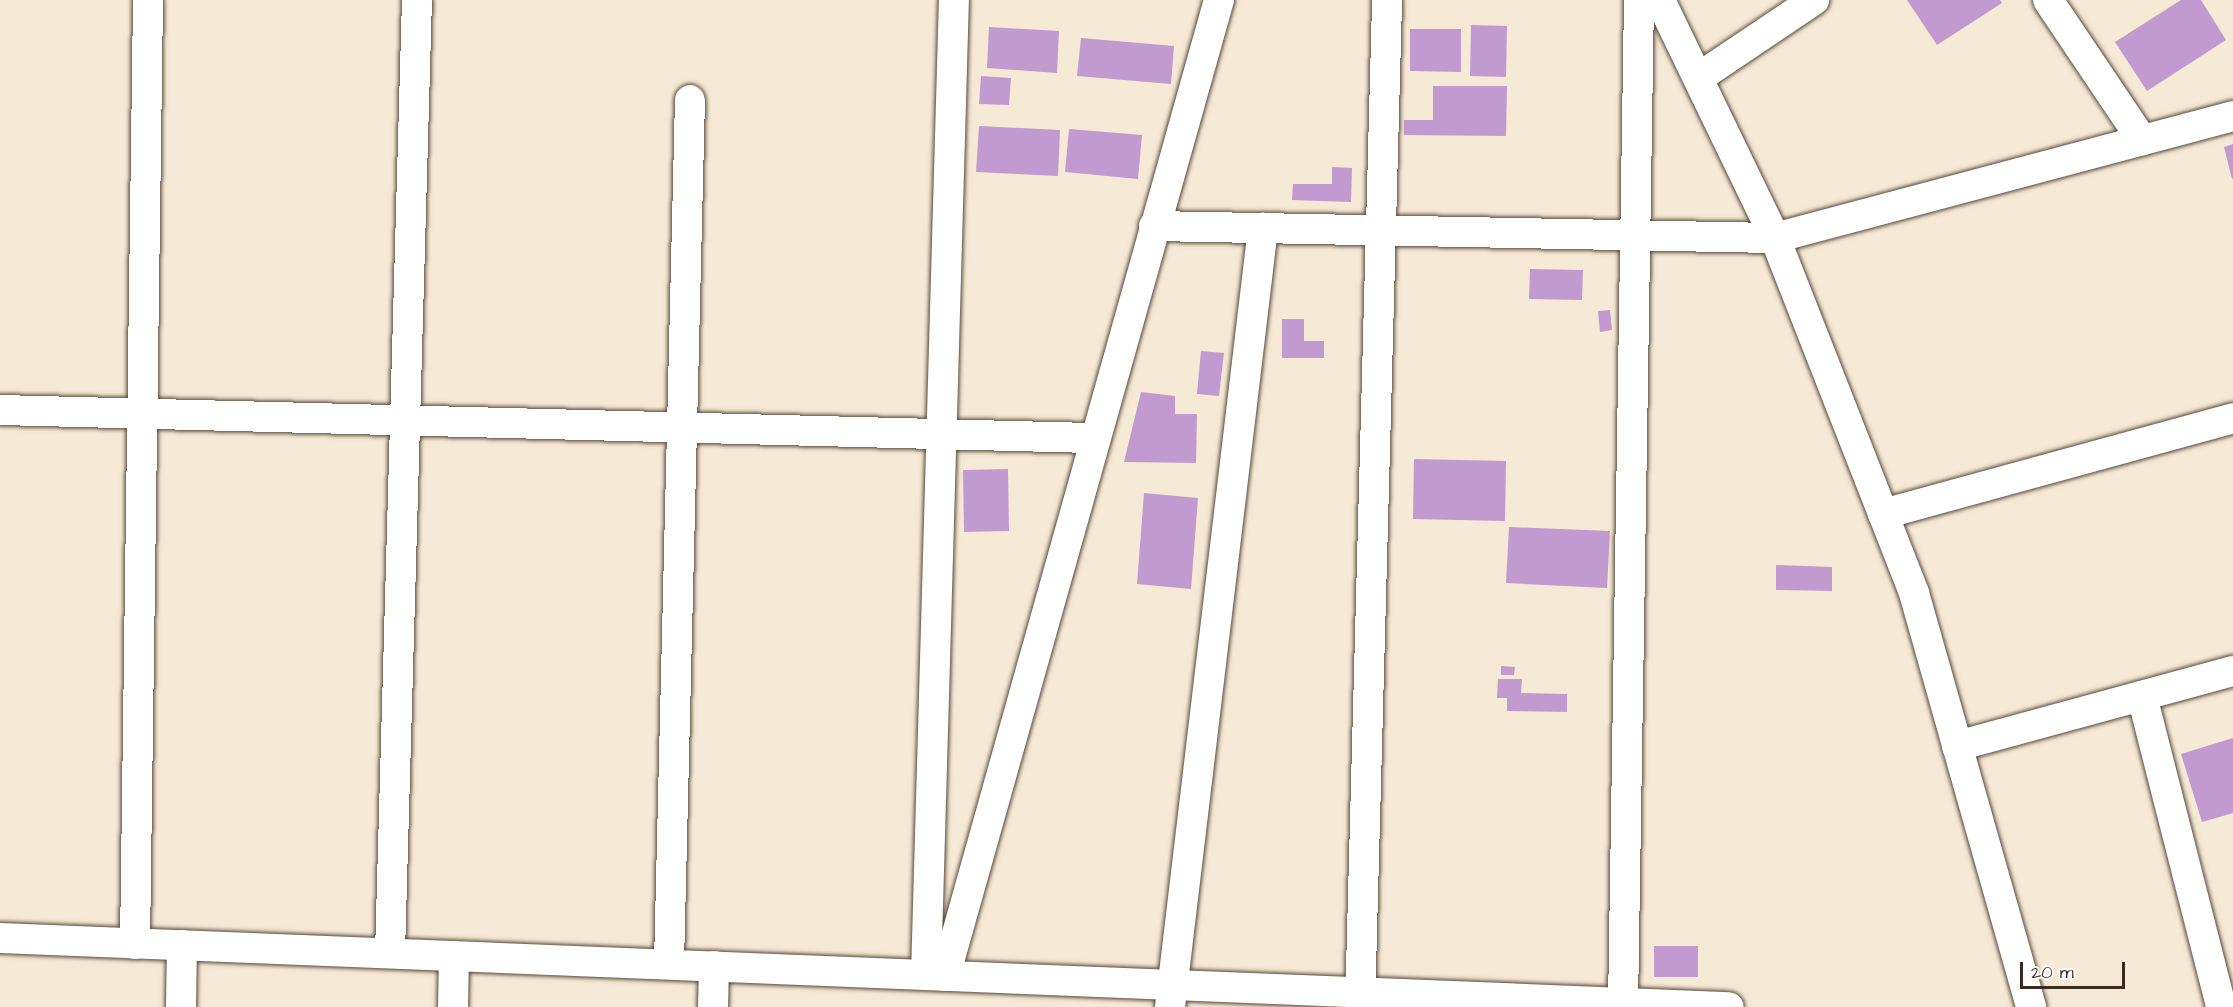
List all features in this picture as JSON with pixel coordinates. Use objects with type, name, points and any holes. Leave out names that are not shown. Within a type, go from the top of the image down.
[{"type":"street","points":[[135,944],[148,0]]},
{"type":"street","points":[[390,953],[417,0]]},
{"type":"street","points":[[936,975],[941,435],[954,0]]},
{"type":"street","points":[[936,975],[1219,0]]},
{"type":"street","points":[[1360,1000],[1388,0]]},
{"type":"street","points":[[1623,1005],[1639,0]]},
{"type":"street","points":[[1660,0],[1775,238],[1914,593],[2031,1007]]},
{"type":"street","points":[[1698,78],[1814,0]]},
{"type":"street","points":[[2048,0],[2142,140]]},
{"type":"street","points":[[669,964],[690,100]]},
{"type":"street","points":[[1154,226],[1775,238],[2233,116]]},
{"type":"street","points":[[1171,996],[1263,228]]},
{"type":"street","points":[[0,410],[1093,438]]},
{"type":"street","points":[[1883,514],[2233,418]]},
{"type":"street","points":[[1957,746],[2233,671]]},
{"type":"street","points":[[2142,696],[2221,1007]]},
{"type":"street","points":[[0,938],[936,975],[1171,996],[1729,1007]]},
{"type":"street","points":[[181,1007],[182,945]]},
{"type":"street","points":[[453,1007],[454,956]]},
{"type":"street","points":[[713,1007],[714,966]]},
{"type":"building","points":[[1907,0],[2000,0],[2002,3],[1937,45]]},
{"type":"building","points":[[2181,0],[2201,0],[2226,40],[2147,91],[2115,42]]},
{"type":"building","points":[[1471,25],[1507,26],[1506,77],[1470,76]]},
{"type":"building","points":[[989,27],[1059,31],[1057,73],[987,68]]},
{"type":"building","points":[[1410,29],[1461,29],[1461,72],[1410,71]]},
{"type":"building","points":[[1081,38],[1174,46],[1171,84],[1077,76]]},
{"type":"building","points":[[981,76],[1011,78],[1009,105],[979,104]]},
{"type":"building","points":[[1433,86],[1507,86],[1506,136],[1404,135],[1404,120],[1433,120]]},
{"type":"building","points":[[979,126],[1060,130],[1058,176],[976,172]]},
{"type":"building","points":[[1069,129],[1142,135],[1138,179],[1065,172]]},
{"type":"building","points":[[2233,144],[2233,179],[2232,179],[2224,147]]},
{"type":"building","points":[[1332,167],[1352,168],[1351,202],[1292,200],[1293,184],[1332,184]]},
{"type":"building","points":[[1530,269],[1583,270],[1582,300],[1529,299]]},
{"type":"building","points":[[1610,310],[1612,330],[1600,332],[1598,311]]},
{"type":"building","points":[[1282,319],[1304,319],[1304,341],[1324,341],[1324,358],[1282,358]]},
{"type":"building","points":[[1201,351],[1224,353],[1219,396],[1197,394]]},
{"type":"building","points":[[1141,392],[1175,396],[1175,414],[1197,414],[1196,463],[1124,462]]},
{"type":"building","points":[[1414,459],[1506,461],[1505,521],[1413,519]]},
{"type":"building","points":[[1008,469],[1009,531],[964,532],[963,470]]},
{"type":"building","points":[[1144,493],[1198,498],[1191,589],[1137,584]]},
{"type":"building","points":[[1509,527],[1610,531],[1607,588],[1506,583]]},
{"type":"building","points":[[1776,565],[1832,567],[1832,591],[1776,590]]},
{"type":"building","points":[[1501,666],[1515,667],[1514,675],[1501,675]]},
{"type":"building","points":[[1498,679],[1522,679],[1521,693],[1567,694],[1567,712],[1507,711],[1507,698],[1497,698]]},
{"type":"building","points":[[2233,738],[2233,813],[2202,822],[2181,754]]},
{"type":"building","points":[[1654,946],[1698,946],[1698,977],[1654,977]]}]
